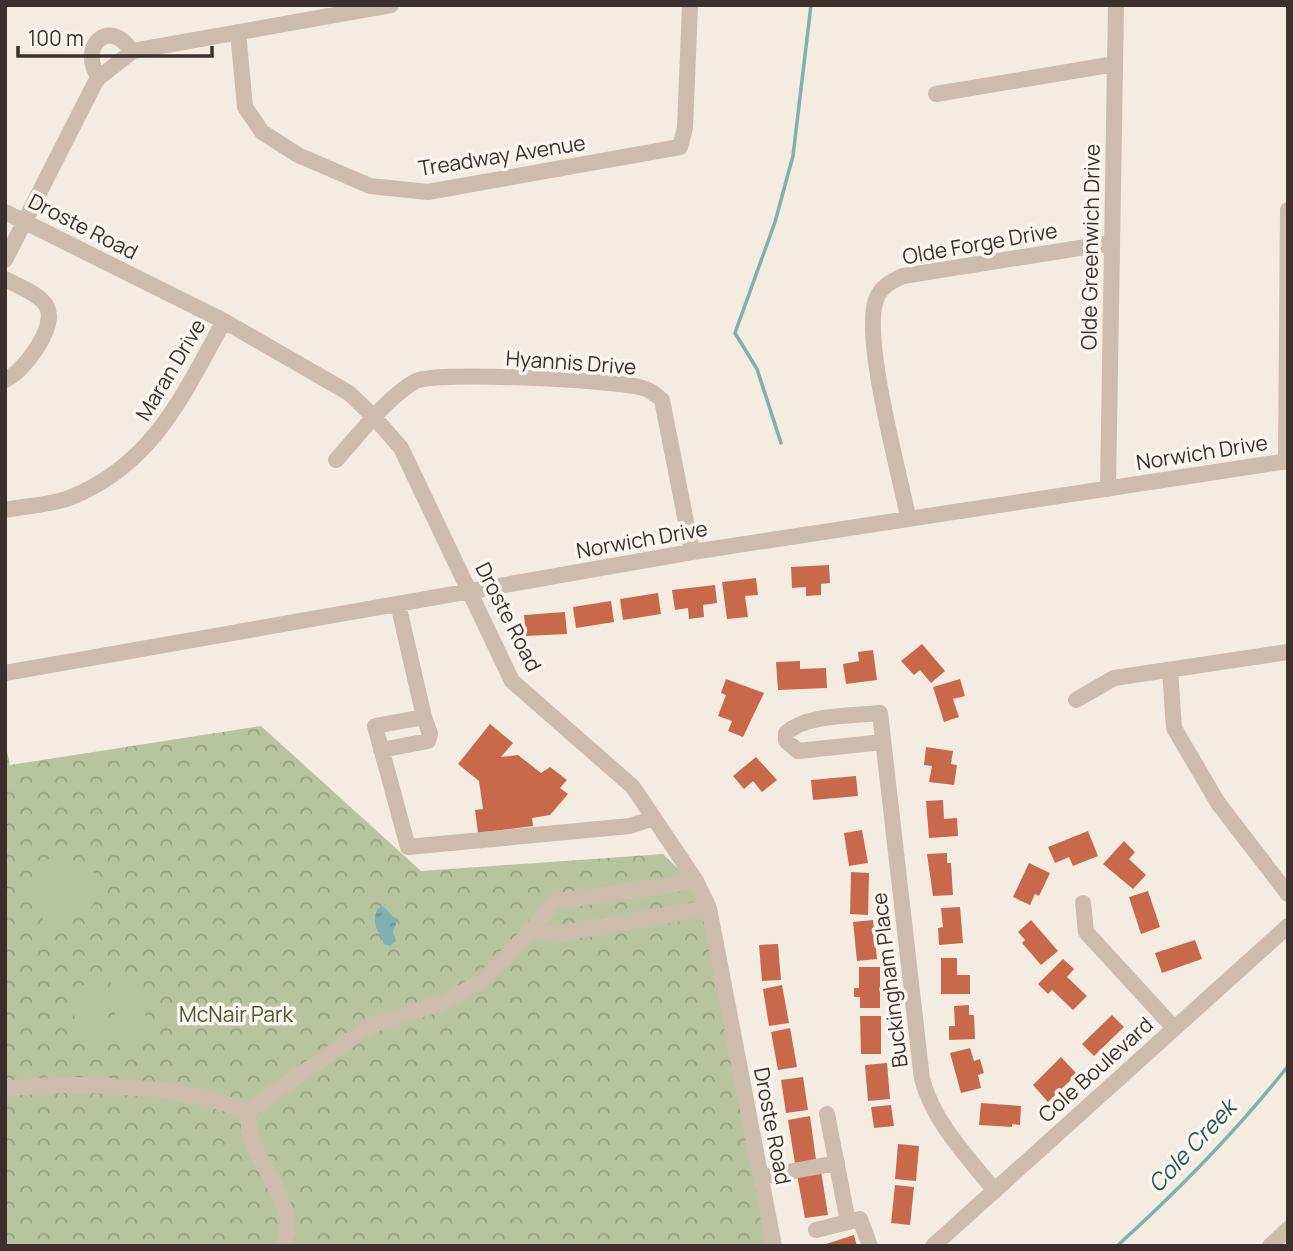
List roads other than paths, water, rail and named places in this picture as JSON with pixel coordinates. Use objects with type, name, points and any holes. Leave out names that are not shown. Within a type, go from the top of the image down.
[{"type":"street","points":[[5,260],[99,78],[131,51],[391,5]]},
{"type":"street","name":"Treadway Avenue","points":[[238,32],[246,107],[262,132],[298,155],[370,186],[428,192],[680,147],[685,128],[690,5]]},
{"type":"street","name":"Olde Greenwich Drive","points":[[1108,489],[1116,5]]},
{"type":"street","points":[[99,78],[92,69],[91,57],[93,45],[99,38],[111,36],[125,41],[131,51]]},
{"type":"street","points":[[936,94],[1115,64]]},
{"type":"street","points":[[1287,461],[1288,210]]},
{"type":"street","name":"Droste Road","points":[[5,212],[224,321],[349,393],[401,448],[512,681],[633,787],[696,881],[709,908],[774,1246]]},
{"type":"street","name":"Olde Forge Drive","points":[[908,517],[872,337],[876,298],[886,284],[903,276],[1111,243]]},
{"type":"street","points":[[5,279],[39,298],[47,308],[49,318],[26,365],[16,375],[5,380]]},
{"type":"street","name":"Maran Drive","points":[[5,510],[67,498],[114,475],[145,448],[171,418],[224,321]]},
{"type":"street","name":"Hyannis Drive","points":[[336,460],[404,389],[431,376],[593,381],[652,391],[662,400],[692,552]]},
{"type":"street","name":"Norwich Drive","points":[[5,673],[692,552],[1287,461]]},
{"type":"street","points":[[381,750],[428,741],[430,734],[398,604]]},
{"type":"street","points":[[1076,700],[1114,678],[1288,652]]},
{"type":"street","points":[[1170,670],[1174,729],[1218,803],[1288,894]]},
{"type":"street","name":"Buckingham Place","points":[[883,742],[798,751],[786,741],[786,733],[795,725],[880,713],[922,1079],[928,1100],[942,1124],[995,1191]]},
{"type":"street","points":[[424,717],[375,726],[408,847],[630,826],[654,818]]},
{"type":"street","points":[[248,1111],[371,1025],[442,1003],[481,982],[531,931],[553,902],[696,881]]},
{"type":"street","points":[[1083,903],[1086,932],[1174,1028]]},
{"type":"street","points":[[531,931],[558,934],[709,908]]},
{"type":"street","name":"Cole Boulevard","points":[[933,1246],[1288,926]]},
{"type":"street","points":[[5,1089],[125,1088],[225,1102],[248,1111]]},
{"type":"street","points":[[248,1111],[249,1133],[275,1183],[285,1213],[284,1246]]},
{"type":"street","points":[[827,1114],[848,1222]]},
{"type":"street","points":[[761,1177],[837,1163]]},
{"type":"street","points":[[816,1230],[860,1219],[870,1246]]},
{"type":"street","points":[[1270,1246],[1288,1229]]},
{"type":"water","points":[[384,907],[397,921],[393,932],[396,941],[390,946],[384,944],[375,923],[378,908]]},
{"type":"waterway","points":[[781,443],[757,369],[735,333],[775,222],[793,156],[811,5]]},
{"type":"waterway","name":"Cole Creek","points":[[1117,1246],[1206,1160],[1288,1066]]},
{"type":"park label","name":"McNair Park","points":[[236,1015]]}]
